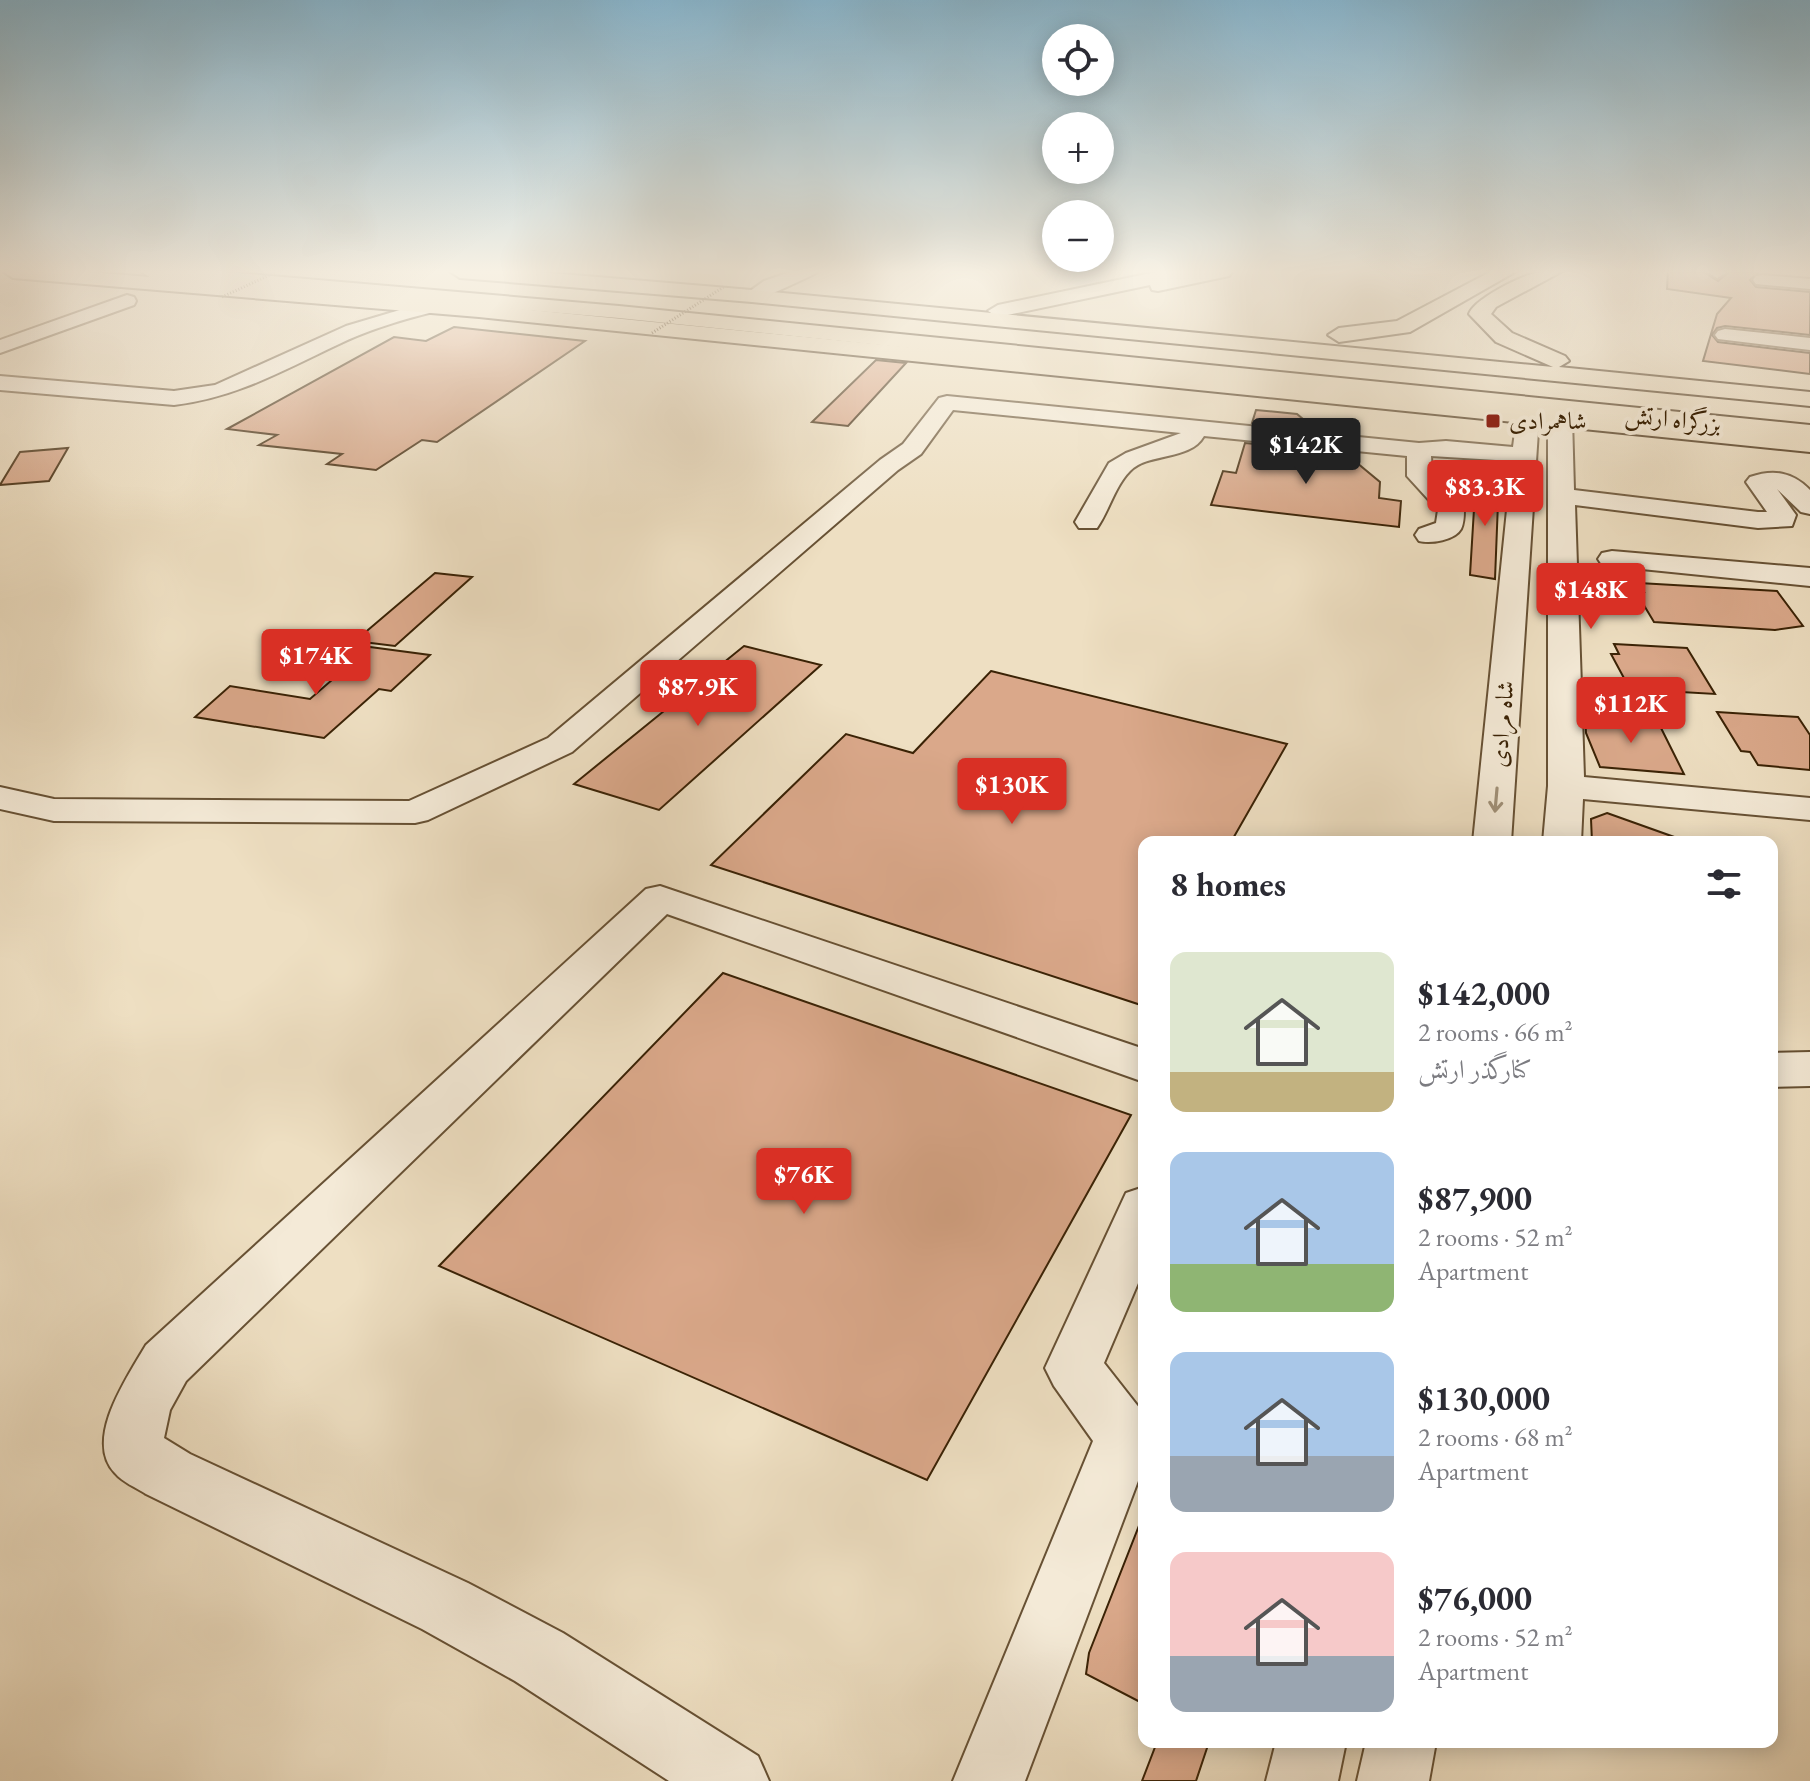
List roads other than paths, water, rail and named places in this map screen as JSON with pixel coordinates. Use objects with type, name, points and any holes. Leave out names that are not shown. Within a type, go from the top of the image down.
[{"type":"main road","points":[[915,355],[1810,444]]},
{"type":"main road","name":"بزرگراه ارتش","points":[[1044,355],[1810,433]]},
{"type":"main road","name":"بزرگراه ارتش","points":[[1230,355],[1810,411]]},
{"type":"main road","points":[[1367,355],[1810,399]]},
{"type":"main road","points":[[1543,355],[1629,380]]},
{"type":"main road","points":[[1418,393],[1692,432]]},
{"type":"street","points":[[0,383],[174,398],[201,396],[252,380],[302,355]]},
{"type":"street","points":[[0,407],[43,388]]},
{"type":"street","points":[[0,798],[54,810],[415,812],[560,745],[889,465],[912,449],[947,403],[1419,450],[1440,457],[1524,461]]},
{"type":"street","name":"شاه مرادی","points":[[1493,836],[1528,416]]},
{"type":"street","points":[[1560,418],[1566,786],[1562,836]]},
{"type":"street","points":[[1088,522],[1118,468],[1125,462],[1179,446],[1192,437],[1194,426]]},
{"type":"street","points":[[1419,450],[1420,476],[1451,509],[1449,527],[1429,535]]},
{"type":"street","points":[[1561,496],[1758,520],[1783,520],[1783,515],[1759,482],[1772,479],[1792,486],[1810,506]]},
{"type":"street","points":[[1612,559],[1810,577]]},
{"type":"street","points":[[1566,786],[1810,809]]},
{"type":"street","points":[[733,1781],[579,1682],[499,1635],[445,1606],[168,1474],[135,1453],[133,1433],[147,1397],[166,1363],[660,898],[1138,1064]]},
{"type":"street","points":[[1778,1070],[1810,1069]]},
{"type":"street","points":[[989,1781],[1125,1436],[1074,1368],[1138,1221]]},
{"type":"street","points":[[1302,1781],[1310,1748]]},
{"type":"street","points":[[1393,1781],[1400,1748]]},
{"type":"place","name":"شاهمرادی","points":[[1493,421]]}]
